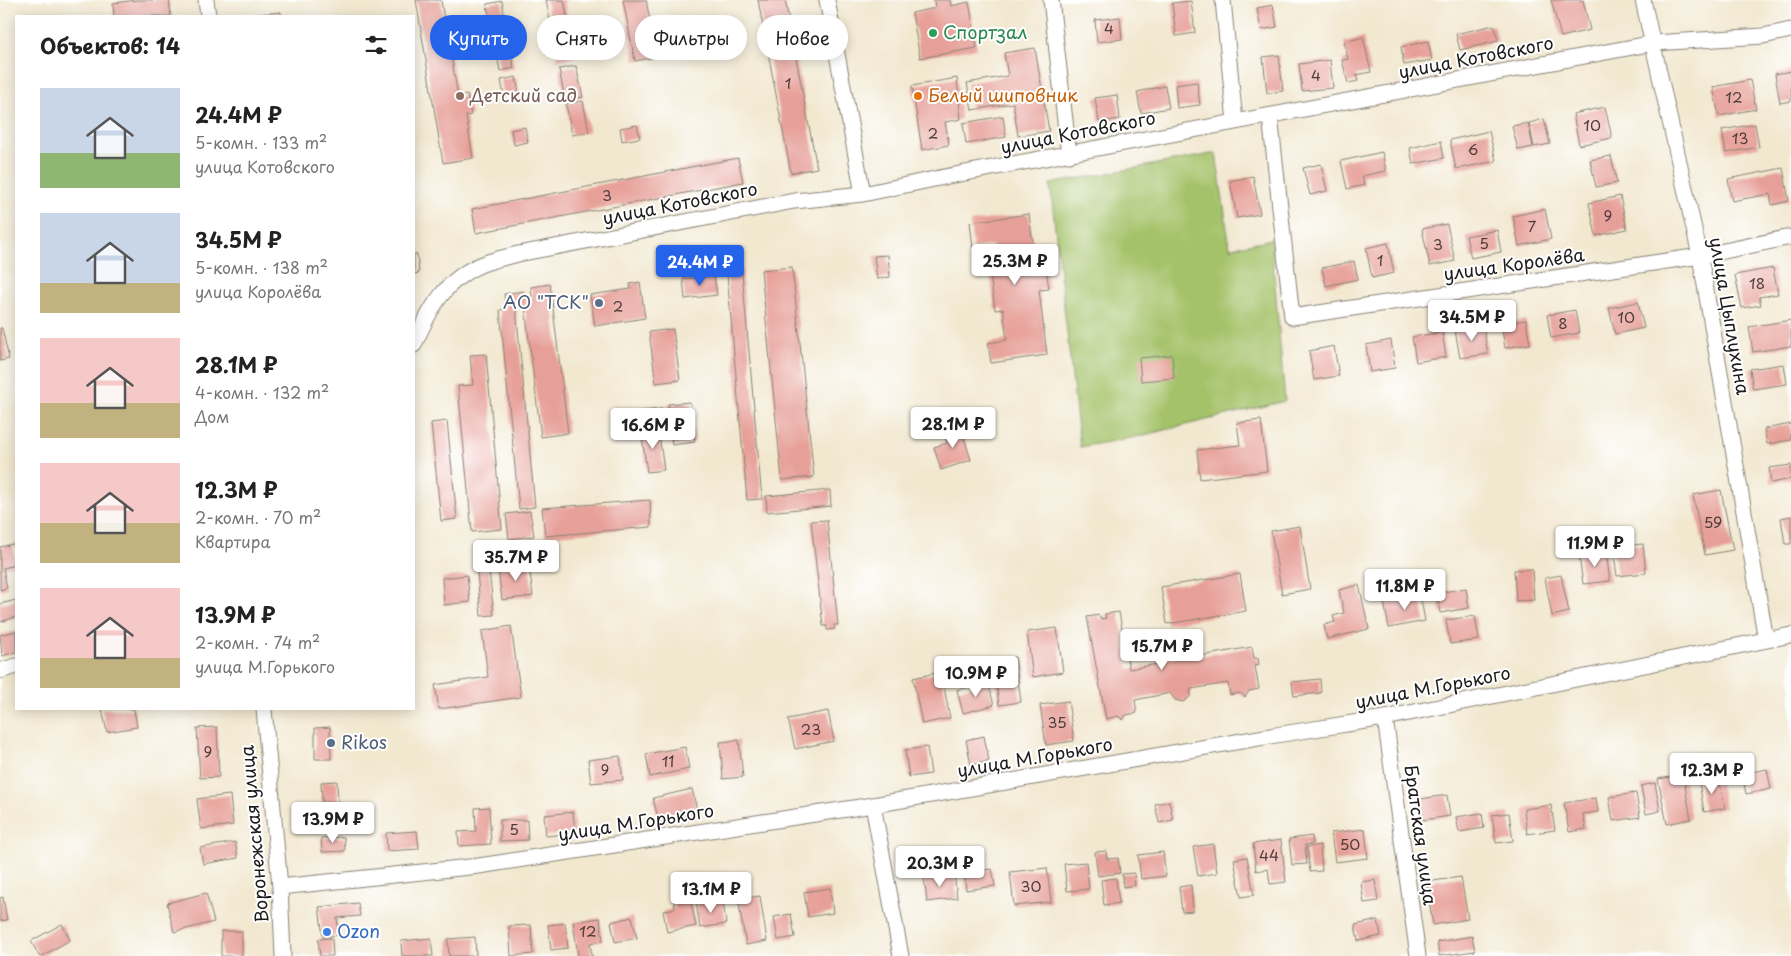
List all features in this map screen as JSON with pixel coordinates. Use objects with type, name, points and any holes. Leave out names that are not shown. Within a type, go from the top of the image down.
[{"type":"street","points":[[206,0],[208,15]]},
{"type":"street","points":[[827,0],[863,194]]},
{"type":"street","points":[[1051,0],[1069,155]]},
{"type":"street","points":[[1224,0],[1235,122]]},
{"type":"street","name":"улица Цыплухина","points":[[1644,0],[1700,256],[1766,640]]},
{"type":"street","name":"улица Котовского","points":[[415,343],[426,316],[442,293],[461,277],[483,263],[518,254],[794,201],[863,194],[944,177],[1069,155],[1654,43],[1763,36],[1791,30]]},
{"type":"street","name":"улица Королёва","points":[[1270,116],[1292,317],[1700,256],[1791,237]]},
{"type":"street","name":"улица М.Горького","points":[[280,887],[479,866],[873,805],[1282,734],[1386,718],[1791,635]]},
{"type":"street","points":[[0,672],[15,666]]},
{"type":"street","name":"Воронежская улица","points":[[264,710],[280,887],[283,956]]},
{"type":"street","name":"Братская улица","points":[[1386,718],[1418,956]]},
{"type":"street","points":[[873,805],[901,956]]},
{"type":"green space","points":[[1216,153],[1230,248],[1271,239],[1285,401],[1136,437],[1080,447],[1050,184]]},
{"type":"building","points":[[137,0],[169,0],[171,15],[114,15],[113,3]]},
{"type":"building","points":[[416,0],[441,0],[443,15],[430,15],[430,60],[452,60],[458,97],[467,95],[471,115],[466,116],[473,158],[443,163]]},
{"type":"building","points":[[546,0],[564,0],[567,15],[549,15]]},
{"type":"building","points":[[623,0],[646,0],[649,15],[635,15],[635,60],[640,60],[635,61]]},
{"type":"building","points":[[758,0],[785,0],[788,15],[761,15]]},
{"type":"building","points":[[934,0],[950,0],[951,6],[969,2],[977,48],[920,58],[912,13],[935,8]]},
{"type":"building","points":[[1551,0],[1583,0],[1590,30],[1561,37]]},
{"type":"building","points":[[502,1],[504,15],[489,15],[487,4]]},
{"type":"building","points":[[1191,1],[1195,33],[1176,36],[1172,3]]},
{"type":"building","points":[[1273,5],[1277,27],[1261,30],[1257,8]]},
{"type":"building","points":[[281,12],[281,15],[261,14]]},
{"type":"building","points":[[1120,17],[1122,39],[1097,42],[1095,20]]},
{"type":"building","points":[[1494,25],[1498,41],[1460,50],[1456,34]]},
{"type":"building","points":[[1363,37],[1371,72],[1356,75],[1358,81],[1348,83],[1342,60],[1348,59],[1344,42]]},
{"type":"building","points":[[1428,41],[1432,60],[1404,65],[1401,47]]},
{"type":"building","points":[[1035,48],[1049,131],[1018,136],[1013,103],[972,110],[967,83],[1008,76],[1004,53]]},
{"type":"building","points":[[1279,55],[1283,91],[1267,93],[1263,57]]},
{"type":"building","points":[[498,60],[512,60],[514,68],[500,71]]},
{"type":"building","points":[[769,60],[796,60],[817,168],[791,173]]},
{"type":"building","points":[[1330,60],[1333,88],[1302,91],[1299,64]]},
{"type":"building","points":[[576,66],[583,97],[565,100],[559,69]]},
{"type":"building","points":[[1791,71],[1791,101],[1780,103],[1775,74]]},
{"type":"building","points":[[516,77],[519,93],[504,96],[501,80]]},
{"type":"building","points":[[957,78],[961,119],[945,122],[949,145],[922,150],[912,86]]},
{"type":"building","points":[[1750,80],[1756,109],[1719,116],[1713,87]]},
{"type":"building","points":[[1197,82],[1200,105],[1177,108],[1175,85]]},
{"type":"building","points":[[1165,86],[1169,108],[1141,113],[1137,92]]},
{"type":"building","points":[[1117,95],[1120,119],[1099,122],[1095,98]]},
{"type":"building","points":[[583,101],[589,132],[572,135],[566,104]]},
{"type":"building","points":[[1605,107],[1612,138],[1579,145],[1573,114]]},
{"type":"building","points":[[1003,116],[1006,137],[966,144],[963,123]]},
{"type":"building","points":[[1544,119],[1550,144],[1534,147],[1529,123]]},
{"type":"building","points":[[1528,123],[1533,147],[1518,150],[1512,126]]},
{"type":"building","points":[[1755,124],[1759,147],[1726,153],[1722,130]]},
{"type":"building","points":[[637,125],[640,138],[622,141],[620,128]]},
{"type":"building","points":[[525,127],[528,142],[514,145],[511,130]]},
{"type":"building","points":[[1489,131],[1496,161],[1456,169],[1450,140]]},
{"type":"building","points":[[1441,141],[1444,158],[1413,164],[1410,148]]},
{"type":"building","points":[[1382,152],[1386,171],[1362,176],[1364,185],[1347,189],[1341,161]]},
{"type":"building","points":[[1611,156],[1617,183],[1596,187],[1590,160]]},
{"type":"building","points":[[738,158],[743,182],[476,233],[472,209]]},
{"type":"building","points":[[1321,164],[1327,191],[1310,195],[1303,168]]},
{"type":"building","points":[[1783,168],[1789,201],[1772,205],[1770,194],[1732,201],[1728,179]]},
{"type":"building","points":[[1253,176],[1260,214],[1237,218],[1230,181]]},
{"type":"building","points":[[1620,196],[1627,229],[1596,236],[1589,203]]},
{"type":"building","points":[[1545,209],[1551,239],[1519,246],[1513,216]]},
{"type":"building","points":[[1029,214],[1036,269],[1046,268],[1049,289],[1039,290],[1047,355],[991,363],[988,343],[1007,340],[1003,309],[995,310],[990,274],[996,273],[992,245],[973,248],[970,222]]},
{"type":"building","points":[[1447,224],[1455,261],[1430,266],[1422,229]]},
{"type":"building","points":[[1497,230],[1501,252],[1471,258],[1466,236]]},
{"type":"building","points":[[1388,243],[1394,273],[1372,278],[1366,248]]},
{"type":"building","points":[[415,254],[417,254],[419,273],[415,274]]},
{"type":"building","points":[[888,255],[890,277],[877,279],[874,256]]},
{"type":"building","points":[[741,261],[762,499],[747,500],[726,263]]},
{"type":"building","points":[[1354,261],[1358,279],[1326,286],[1322,268]]},
{"type":"building","points":[[792,267],[814,477],[782,480],[761,270]]},
{"type":"building","points":[[1773,268],[1778,294],[1759,297],[1761,305],[1742,308],[1735,275]]},
{"type":"building","points":[[714,276],[717,295],[685,299],[683,279]]},
{"type":"building","points":[[640,282],[645,318],[595,326],[590,295],[631,289],[630,284]]},
{"type":"building","points":[[550,284],[568,433],[541,437],[525,307],[516,308],[535,507],[519,509],[500,310],[506,309],[504,294],[523,291],[524,299],[532,298],[531,287]]},
{"type":"building","points":[[1638,302],[1644,328],[1615,334],[1609,308]]},
{"type":"building","points":[[1575,310],[1579,333],[1551,338],[1547,315]]},
{"type":"building","points":[[1526,320],[1530,344],[1505,348],[1501,324]]},
{"type":"building","points":[[1791,320],[1791,346],[1753,352],[1749,327]]},
{"type":"building","points":[[1483,325],[1488,354],[1460,358],[1455,330]]},
{"type":"building","points":[[0,328],[2,328],[9,359],[0,361]]},
{"type":"building","points":[[673,329],[680,380],[656,383],[649,332]]},
{"type":"building","points":[[1442,332],[1446,357],[1416,362],[1412,337]]},
{"type":"building","points":[[1391,340],[1395,368],[1370,372],[1366,345]]},
{"type":"building","points":[[1334,346],[1339,376],[1314,380],[1309,351]]},
{"type":"building","points":[[486,354],[502,529],[472,532],[458,386],[473,385],[470,355]]},
{"type":"building","points":[[1172,355],[1174,378],[1141,381],[1139,358]]},
{"type":"building","points":[[1784,364],[1787,384],[1753,389],[1750,369]]},
{"type":"building","points":[[690,402],[695,442],[672,445],[668,404]]},
{"type":"building","points":[[662,409],[663,425],[634,428],[633,412]]},
{"type":"building","points":[[1261,420],[1267,471],[1200,479],[1197,450],[1240,445],[1237,423]]},
{"type":"building","points":[[447,421],[457,519],[441,521],[431,423]]},
{"type":"building","points":[[1791,424],[1791,440],[1767,444],[1764,429]]},
{"type":"building","points":[[960,425],[971,460],[941,470],[934,447],[947,443],[943,431]]},
{"type":"building","points":[[658,427],[664,470],[647,472],[641,430]]},
{"type":"building","points":[[1791,465],[1791,479],[1771,483],[1769,468]]},
{"type":"building","points":[[830,490],[831,506],[767,512],[766,496]]},
{"type":"building","points":[[1721,490],[1733,550],[1705,555],[1693,495]]},
{"type":"building","points":[[650,500],[651,527],[545,536],[542,508]]},
{"type":"building","points":[[530,511],[534,536],[509,539],[506,514]]},
{"type":"building","points":[[1791,516],[1791,544],[1785,544],[1781,518]]},
{"type":"building","points":[[827,520],[838,625],[834,625],[835,629],[827,630],[827,626],[823,626],[811,521]]},
{"type":"building","points":[[1300,526],[1310,589],[1282,594],[1271,531]]},
{"type":"building","points":[[538,540],[540,558],[524,560],[522,542]]},
{"type":"building","points":[[13,544],[15,565],[3,568],[7,588],[0,590],[0,547]]},
{"type":"building","points":[[1643,544],[1646,573],[1617,576],[1613,547]]},
{"type":"building","points":[[1606,552],[1610,581],[1583,584],[1579,556]]},
{"type":"building","points":[[529,565],[533,596],[502,600],[498,569]]},
{"type":"building","points":[[1532,569],[1534,600],[1516,601],[1514,570]]},
{"type":"building","points":[[489,570],[494,615],[481,616],[477,572]]},
{"type":"building","points":[[1240,574],[1246,611],[1167,624],[1161,587]]},
{"type":"building","points":[[467,575],[470,602],[444,605],[442,578]]},
{"type":"building","points":[[1561,575],[1569,612],[1552,616],[1545,578]]},
{"type":"building","points":[[1359,585],[1369,629],[1327,639],[1324,625],[1335,622],[1333,616],[1344,613],[1339,590]]},
{"type":"building","points":[[1466,588],[1469,608],[1440,613],[1437,593]]},
{"type":"building","points":[[1420,594],[1425,621],[1389,628],[1384,602]]},
{"type":"building","points":[[15,600],[15,617],[0,622],[0,604]]},
{"type":"building","points":[[1119,612],[1129,669],[1158,664],[1157,657],[1165,656],[1166,659],[1186,655],[1185,652],[1194,650],[1195,657],[1252,647],[1254,658],[1258,658],[1259,665],[1255,666],[1259,689],[1249,691],[1245,697],[1240,693],[1230,695],[1228,683],[1191,689],[1190,697],[1183,702],[1175,700],[1170,693],[1135,700],[1137,713],[1126,715],[1123,720],[1118,716],[1106,719],[1087,617],[1099,615],[1100,619],[1106,618],[1105,614]]},
{"type":"building","points":[[1475,616],[1479,640],[1450,644],[1446,620]]},
{"type":"building","points":[[511,626],[521,697],[439,709],[435,685],[488,677],[482,631]]},
{"type":"building","points":[[1057,628],[1063,672],[1033,677],[1027,632]]},
{"type":"building","points":[[15,631],[15,652],[2,656],[0,635]]},
{"type":"building","points":[[1015,657],[1021,702],[999,705],[993,660]]},
{"type":"building","points":[[941,672],[950,718],[922,724],[913,678]]},
{"type":"building","points":[[1320,679],[1321,693],[1294,696],[1292,682]]},
{"type":"building","points":[[988,682],[994,705],[963,713],[957,690]]},
{"type":"building","points":[[1068,701],[1074,741],[1046,745],[1040,705]]},
{"type":"building","points":[[102,710],[134,710],[137,727],[107,732]]},
{"type":"building","points":[[828,711],[834,741],[795,749],[788,719]]},
{"type":"building","points":[[217,727],[219,777],[200,778],[197,728]]},
{"type":"building","points":[[330,727],[331,759],[315,759],[315,728]]},
{"type":"building","points":[[984,736],[989,761],[971,765],[966,740]]},
{"type":"building","points":[[739,740],[743,777],[723,779],[720,742]]},
{"type":"building","points":[[685,747],[689,769],[650,777],[646,754]]},
{"type":"building","points":[[927,747],[931,774],[909,777],[905,750]]},
{"type":"building","points":[[620,756],[623,780],[591,783],[588,760]]},
{"type":"building","points":[[1767,769],[1771,789],[1746,794],[1742,774]]},
{"type":"building","points":[[1683,775],[1691,819],[1667,824],[1658,779]]},
{"type":"building","points":[[1719,779],[1725,808],[1704,812],[1699,782]]},
{"type":"building","points":[[337,781],[338,802],[322,803],[321,782]]},
{"type":"building","points":[[1655,783],[1660,811],[1646,814],[1641,786]]},
{"type":"building","points":[[692,789],[698,814],[659,823],[653,798]]},
{"type":"building","points":[[1636,793],[1640,817],[1613,821],[1609,797]]},
{"type":"building","points":[[230,795],[233,825],[201,829],[197,799]]},
{"type":"building","points":[[1447,795],[1450,816],[1423,820],[1420,799]]},
{"type":"building","points":[[1596,798],[1598,812],[1583,814],[1586,829],[1569,832],[1564,803]]},
{"type":"building","points":[[1169,801],[1173,820],[1159,823],[1155,804]]},
{"type":"building","points":[[1551,805],[1555,830],[1527,834],[1524,809]]},
{"type":"building","points":[[489,807],[491,844],[459,846],[458,832],[476,831],[475,808]]},
{"type":"building","points":[[573,812],[575,833],[546,836],[544,815]]},
{"type":"building","points":[[1482,813],[1484,828],[1459,832],[1456,817]]},
{"type":"building","points":[[1509,813],[1513,841],[1496,843],[1492,815]]},
{"type":"building","points":[[500,820],[527,820],[528,840],[500,841]]},
{"type":"building","points":[[1365,829],[1368,858],[1335,862],[1331,833]]},
{"type":"building","points":[[417,831],[419,849],[387,851],[386,833]]},
{"type":"building","points":[[1312,836],[1313,844],[1305,845],[1307,864],[1292,865],[1289,839]]},
{"type":"building","points":[[344,837],[345,851],[322,852],[321,838]]},
{"type":"building","points":[[1281,840],[1286,882],[1270,884],[1268,869],[1256,871],[1253,844]]},
{"type":"building","points":[[235,842],[238,858],[203,864],[200,848]]},
{"type":"building","points":[[1213,844],[1217,873],[1198,876],[1193,847]]},
{"type":"building","points":[[1320,845],[1322,871],[1310,872],[1307,847]]},
{"type":"building","points":[[1106,851],[1107,859],[1118,858],[1120,873],[1098,876],[1095,852]]},
{"type":"building","points":[[1163,852],[1166,876],[1141,879],[1138,855]]},
{"type":"building","points":[[1247,857],[1254,895],[1241,897],[1234,859]]},
{"type":"building","points":[[1086,862],[1089,889],[1067,891],[1064,864]]},
{"type":"building","points":[[1047,868],[1051,902],[1014,906],[1010,872]]},
{"type":"building","points":[[992,869],[995,886],[966,890],[964,872]]},
{"type":"building","points":[[954,873],[957,898],[927,902],[924,877]]},
{"type":"building","points":[[1134,873],[1135,885],[1123,887],[1122,874]]},
{"type":"building","points":[[1461,877],[1468,919],[1433,925],[1426,882]]},
{"type":"building","points":[[1116,878],[1119,903],[1104,905],[1101,880]]},
{"type":"building","points":[[1375,880],[1378,901],[1364,903],[1361,882]]},
{"type":"building","points":[[1191,885],[1193,911],[1182,912],[1179,887]]},
{"type":"building","points":[[830,888],[833,913],[808,917],[804,892]]},
{"type":"building","points":[[206,893],[214,922],[174,932],[167,903]]},
{"type":"building","points":[[760,896],[767,941],[746,945],[738,899]]},
{"type":"building","points":[[3,897],[7,920],[0,921],[0,898]]},
{"type":"building","points":[[690,898],[696,926],[667,932],[663,911],[675,908],[674,901]]},
{"type":"building","points":[[723,900],[726,924],[700,928],[696,903]]},
{"type":"building","points":[[358,903],[360,916],[337,918],[339,935],[323,937],[319,907]]},
{"type":"building","points":[[791,914],[795,937],[778,940],[774,917]]},
{"type":"building","points":[[632,917],[637,938],[615,942],[611,922]]},
{"type":"building","points":[[600,918],[603,941],[590,943],[592,956],[578,956],[573,922]]},
{"type":"building","points":[[1378,920],[1381,936],[1358,941],[1355,925]]},
{"type":"building","points":[[565,923],[568,948],[551,950],[548,925]]},
{"type":"building","points":[[62,924],[70,940],[39,956],[31,941]]},
{"type":"building","points":[[531,925],[533,954],[511,956],[509,926]]},
{"type":"building","points":[[221,931],[242,931],[242,956],[221,956]]},
{"type":"building","points":[[1472,936],[1475,951],[1439,956],[1437,942]]},
{"type":"building","points":[[475,937],[476,956],[449,956],[448,939]]},
{"type":"building","points":[[332,938],[333,956],[320,956],[318,939]]},
{"type":"building","points":[[431,938],[433,956],[402,956],[401,941]]},
{"type":"place","name":"Спортзал","points":[[933,33]]},
{"type":"place","name":"Детский сад","points":[[460,96]]},
{"type":"place","name":"Белый шиповник","points":[[918,96]]},
{"type":"place","name":"АО \"ТСК\"","points":[[599,303]]},
{"type":"place","name":"Rikos","points":[[331,743]]},
{"type":"place","name":"Ozon","points":[[327,932]]}]
